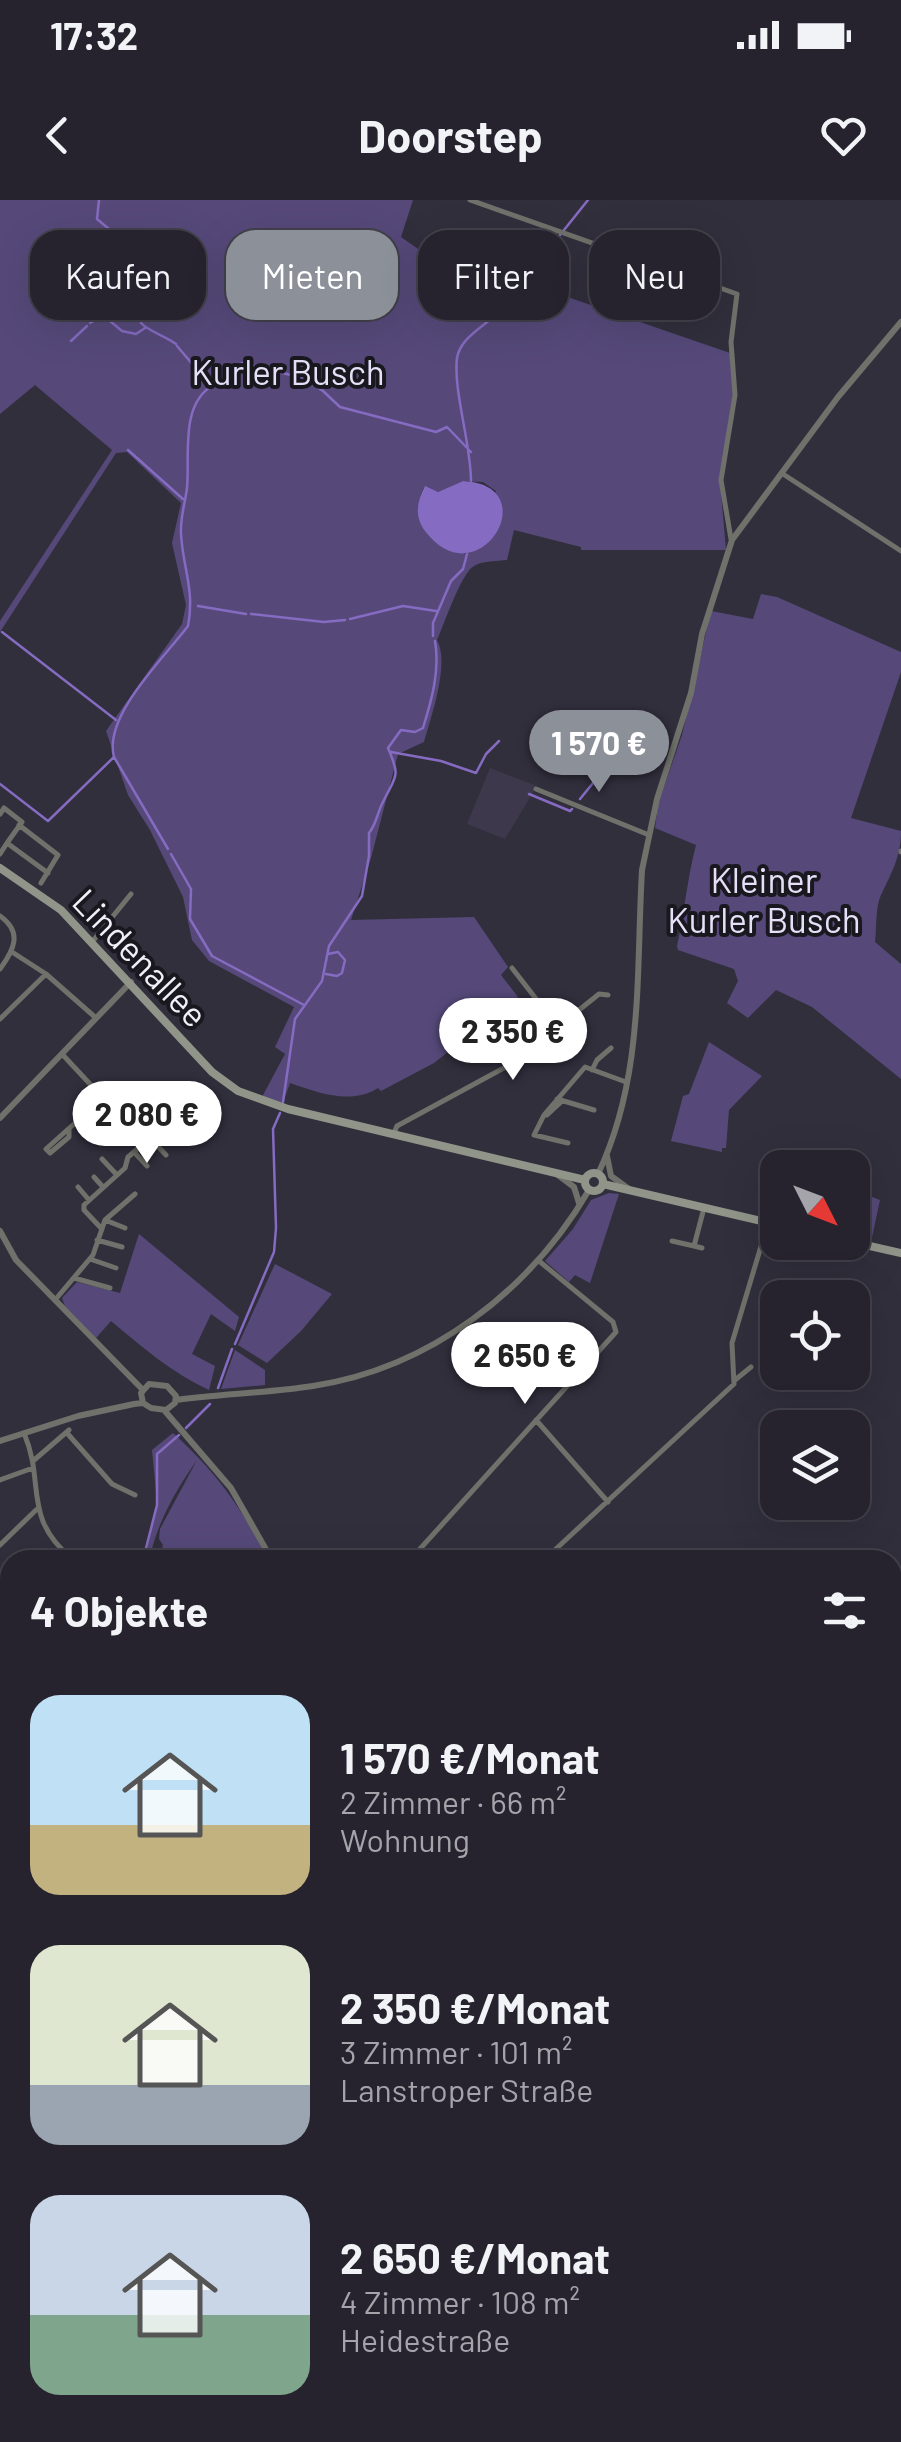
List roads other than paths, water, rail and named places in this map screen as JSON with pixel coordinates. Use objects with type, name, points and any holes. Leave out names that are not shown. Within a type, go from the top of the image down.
[{"type":"main road","name":"Lindenallee","points":[[0,868],[51,902],[131,982],[212,1072],[232,1088],[298,1112],[585,1180]]},
{"type":"main road","points":[[589,1174],[598,1174],[603,1184],[598,1190],[589,1190],[585,1180],[589,1174]]},
{"type":"main road","points":[[603,1184],[760,1221]]},
{"type":"main road","points":[[870,1246],[901,1253]]},
{"type":"street","points":[[470,200],[737,294],[731,342],[735,394],[721,480],[732,540]]},
{"type":"street","points":[[598,1174],[629,1083],[634,1051],[642,870],[649,834],[691,693],[702,634],[732,540],[842,392],[901,322]]},
{"type":"street","points":[[782,474],[901,551]]},
{"type":"street","points":[[536,789],[649,834]]},
{"type":"street","points":[[0,854],[22,822],[1,809]]},
{"type":"street","points":[[20,825],[57,854],[41,883]]},
{"type":"street","points":[[7,843],[48,873]]},
{"type":"street","points":[[92,942],[131,894]]},
{"type":"street","points":[[0,916],[14,932],[12,952],[0,969]]},
{"type":"street","points":[[12,952],[46,974],[97,1019]]},
{"type":"street","points":[[512,968],[558,1028]]},
{"type":"street","points":[[0,1020],[46,974]]},
{"type":"street","points":[[0,1118],[131,982]]},
{"type":"street","points":[[393,1136],[397,1126],[494,1075],[599,994],[608,995]]},
{"type":"street","points":[[592,1070],[611,1048]]},
{"type":"street","points":[[62,1054],[109,1103],[133,1086]]},
{"type":"street","points":[[568,1143],[534,1135],[544,1115],[585,1067],[629,1083]]},
{"type":"street","points":[[69,1129],[68,1137],[50,1153],[46,1148],[103,1098]]},
{"type":"street","points":[[560,1100],[594,1110]]},
{"type":"street","points":[[179,1101],[202,1127]]},
{"type":"street","points":[[101,1228],[83,1208],[124,1168],[128,1157],[186,1108]]},
{"type":"street","points":[[152,1112],[186,1143]]},
{"type":"street","points":[[151,1139],[166,1156]]},
{"type":"street","points":[[135,1153],[147,1166]]},
{"type":"street","points":[[607,1155],[611,1176],[631,1190]]},
{"type":"street","points":[[102,1159],[117,1175]]},
{"type":"street","points":[[556,1173],[576,1190],[578,1210]]},
{"type":"street","points":[[94,1177],[103,1187]]},
{"type":"street","points":[[78,1187],[89,1200]]},
{"type":"street","points":[[176,1400],[316,1386],[388,1366],[448,1336],[480,1316],[539,1261],[589,1190]]},
{"type":"street","points":[[55,1300],[90,1259],[105,1220],[134,1194]]},
{"type":"street","points":[[694,1246],[704,1208]]},
{"type":"street","points":[[105,1220],[124,1228]]},
{"type":"street","points":[[0,1232],[8,1250],[142,1390],[143,1403]]},
{"type":"street","points":[[97,1240],[122,1248]]},
{"type":"street","points":[[672,1241],[702,1248]]},
{"type":"street","points":[[90,1259],[116,1268]]},
{"type":"street","points":[[735,1380],[732,1344],[761,1260]]},
{"type":"street","points":[[419,1550],[616,1329],[539,1261]]},
{"type":"street","points":[[74,1278],[110,1288]]},
{"type":"street","points":[[555,1550],[751,1367]]},
{"type":"street","points":[[142,1390],[152,1384],[167,1386],[174,1392],[176,1400],[164,1410]]},
{"type":"street","points":[[0,1441],[78,1416],[143,1403],[164,1410],[231,1488],[266,1550]]},
{"type":"street","points":[[536,1420],[608,1502]]},
{"type":"street","points":[[24,1432],[33,1465],[36,1510],[64,1550]]},
{"type":"street","points":[[0,1480],[33,1465],[68,1432],[112,1484],[134,1495]]},
{"type":"street","points":[[0,1546],[36,1510]]},
{"type":"waterway","points":[[99,200],[97,219],[109,230]]},
{"type":"waterway","points":[[564,230],[588,200]]},
{"type":"waterway","points":[[90,323],[104,316],[122,331],[136,334],[145,328]]},
{"type":"waterway","points":[[471,481],[457,358],[471,335],[490,320]]},
{"type":"waterway","points":[[141,323],[176,344]]},
{"type":"waterway","points":[[71,341],[87,326]]},
{"type":"waterway","points":[[177,346],[194,366]]},
{"type":"waterway","points":[[222,383],[242,363],[303,378],[340,407],[436,432],[447,427],[471,452]]},
{"type":"waterway","points":[[168,849],[114,757],[113,741],[126,706],[188,626],[189,590],[181,528],[189,432],[195,405],[212,386],[198,370]]},
{"type":"waterway","points":[[128,450],[183,499]]},
{"type":"waterway","points":[[433,636],[433,623],[451,581],[463,569],[467,554]]},
{"type":"waterway","points":[[198,606],[246,614]]},
{"type":"waterway","points":[[350,619],[403,606],[436,611]]},
{"type":"waterway","points":[[251,614],[324,622],[345,620]]},
{"type":"waterway","points":[[2,632],[116,720]]},
{"type":"waterway","points":[[283,1102],[295,1019],[322,981],[329,946],[362,896],[369,833],[395,776],[388,748],[401,730],[415,732],[423,728],[436,674],[435,641]]},
{"type":"waterway","points":[[580,799],[628,740]]},
{"type":"waterway","points":[[391,752],[441,761],[476,773],[499,741]]},
{"type":"waterway","points":[[0,784],[48,821],[114,757]]},
{"type":"waterway","points":[[529,794],[572,809]]},
{"type":"waterway","points":[[171,854],[191,889],[190,919],[212,956],[304,1005]]},
{"type":"waterway","points":[[326,974],[342,973],[345,960],[338,952],[328,954]]},
{"type":"waterway","points":[[235,1344],[274,1252],[273,1129],[280,1113]]},
{"type":"waterway","points":[[218,1388],[232,1349]]},
{"type":"waterway","points":[[186,1428],[210,1404]]},
{"type":"waterway","points":[[146,1550],[157,1505],[157,1454],[179,1435]]},
{"type":"park label","name":"Kurler Busch","points":[[288,371]]},
{"type":"park label","name":"Kleiner Kurler Busch","points":[[764,899]]}]
